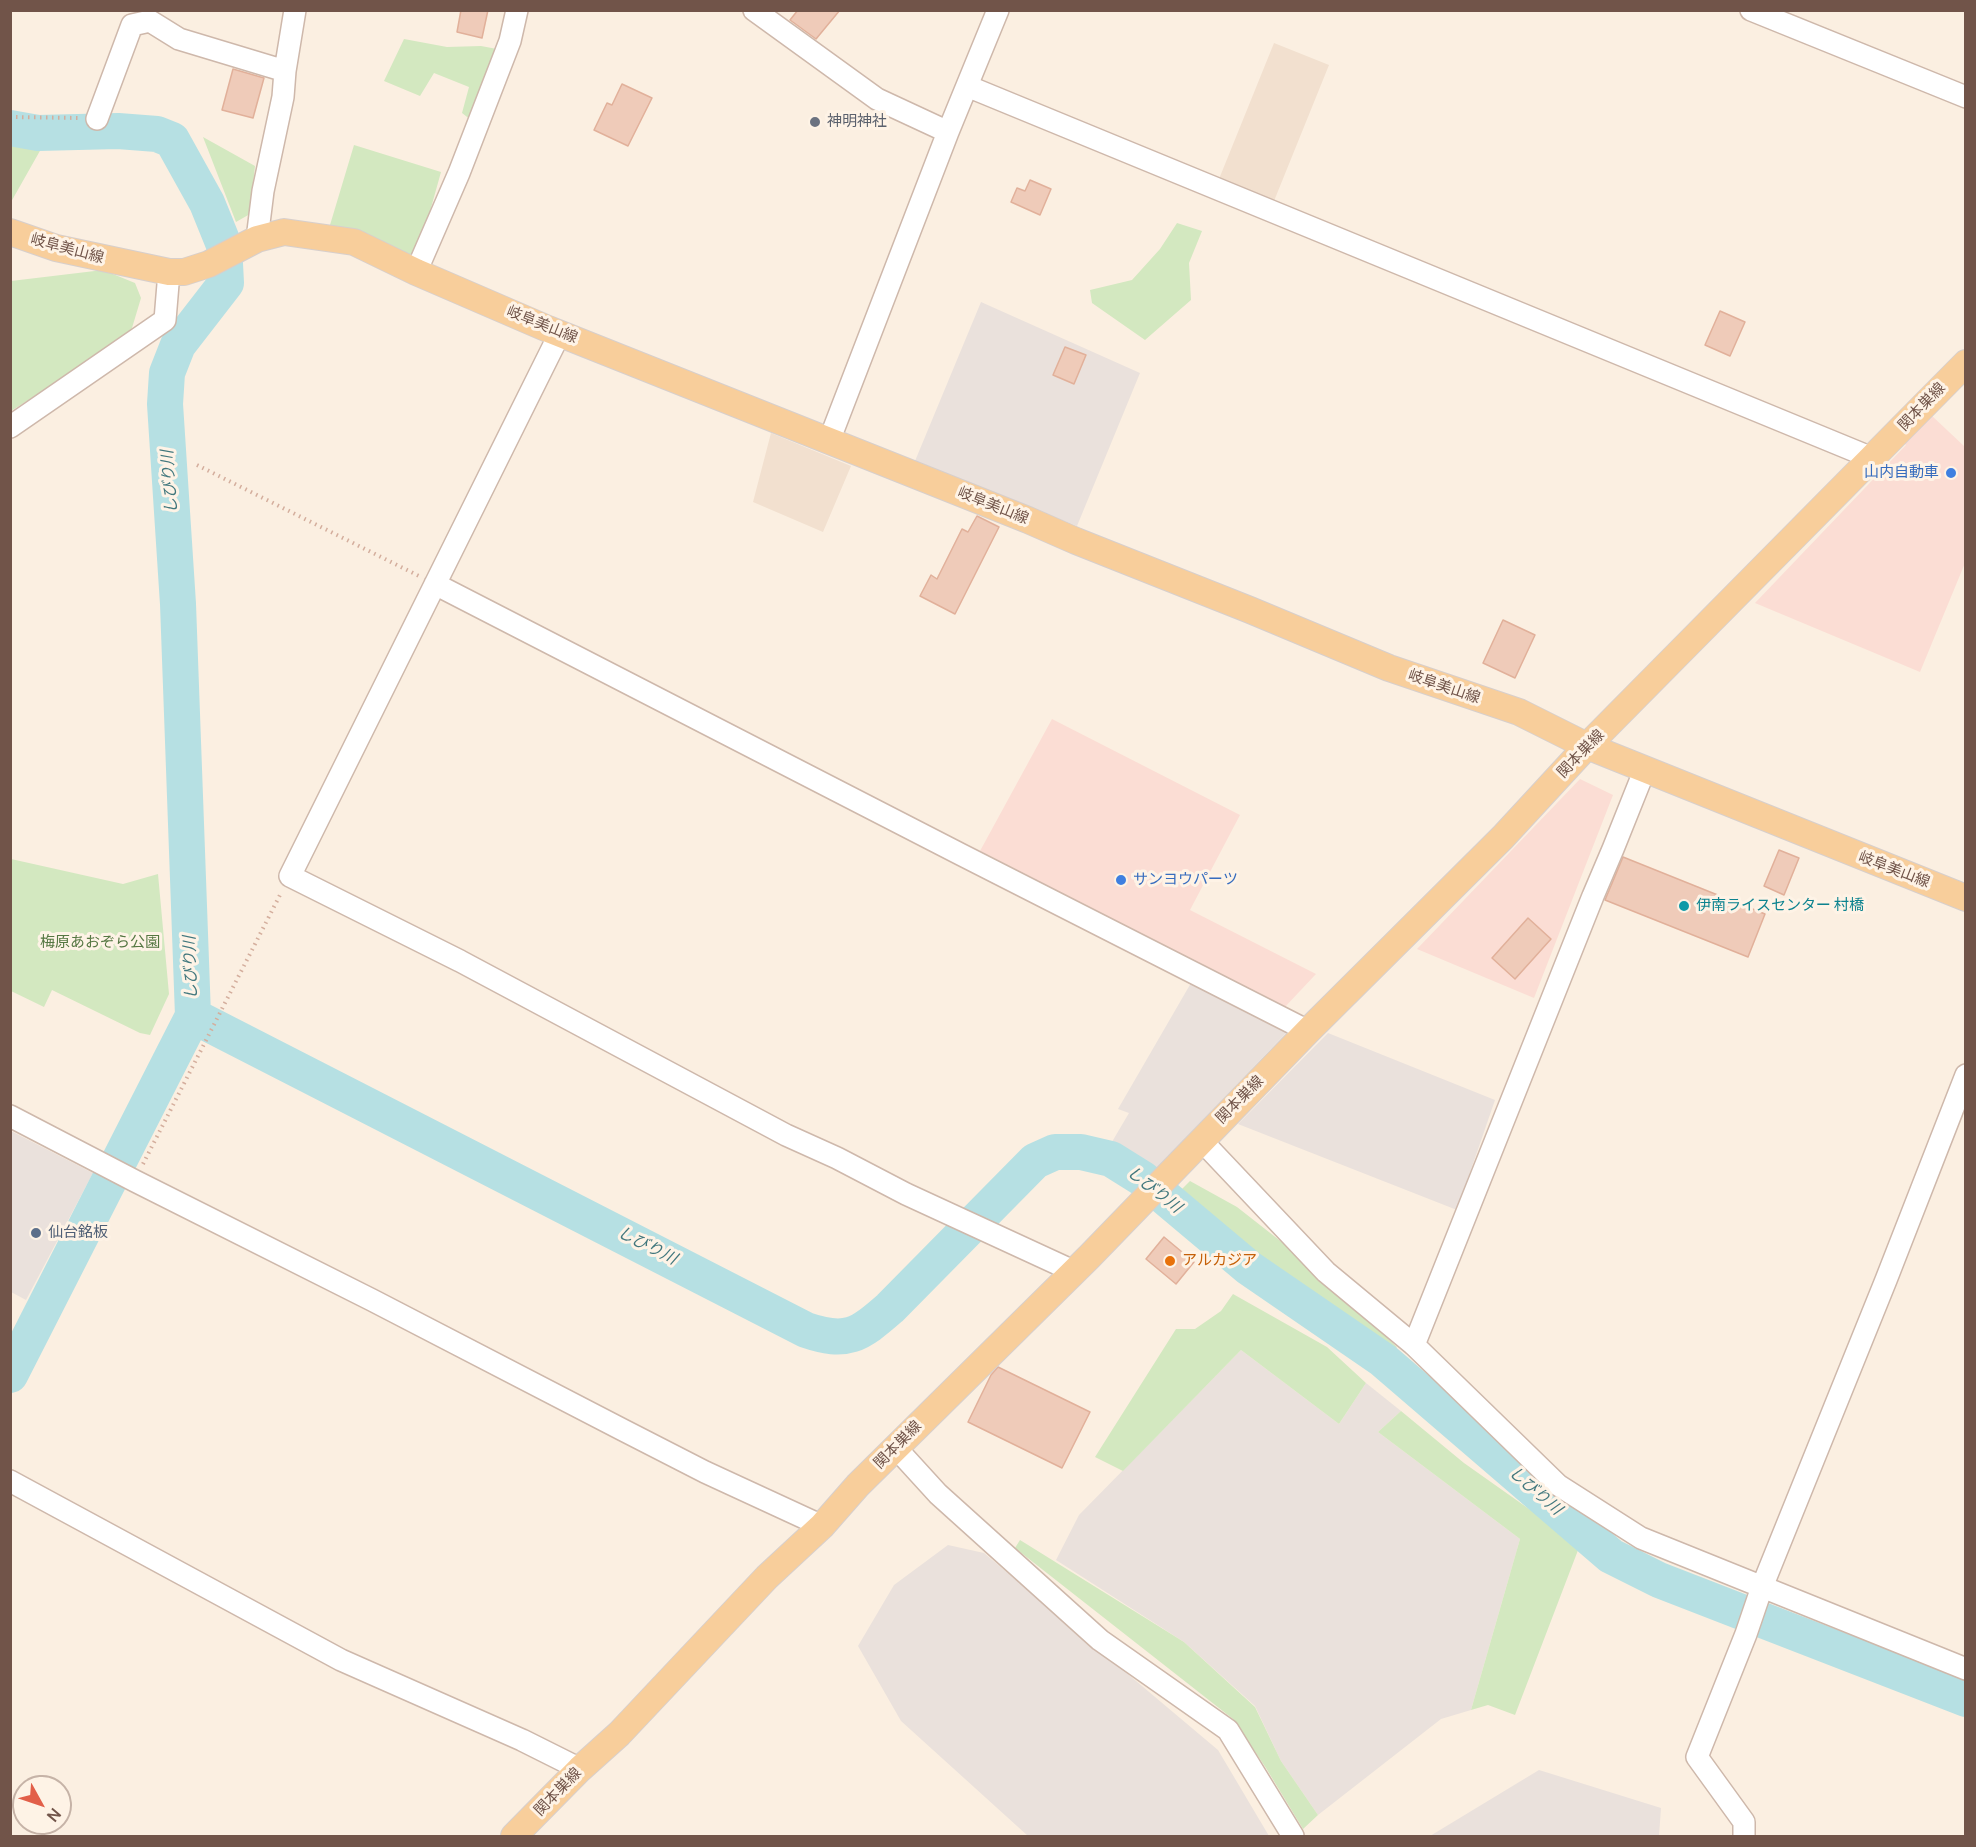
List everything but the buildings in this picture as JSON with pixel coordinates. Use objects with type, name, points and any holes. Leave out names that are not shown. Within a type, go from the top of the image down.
[{"type":"main road","name":"岐阜美山線","points":[[10,232],[56,248],[169,272],[184,272],[209,264],[257,239],[284,232],[354,242],[416,272],[560,333],[1028,520],[1389,668],[1519,712],[1587,746],[1965,897]]},
{"type":"main road","name":"関本巣線","points":[[514,1836],[580,1769],[619,1734],[767,1577],[822,1526],[858,1485],[1503,837],[1587,746],[1965,363]]},
{"type":"street","points":[[257,239],[263,191],[283,97],[295,10]]},
{"type":"street","points":[[416,272],[459,173],[510,41],[517,10]]},
{"type":"street","points":[[754,10],[776,17],[877,99],[948,132]]},
{"type":"street","points":[[830,441],[948,132],[998,10]]},
{"type":"street","points":[[1751,10],[1965,97]]},
{"type":"street","points":[[97,118],[132,25],[150,21],[179,39],[285,71]]},
{"type":"street","points":[[967,86],[1872,458]]},
{"type":"street","points":[[10,427],[165,320],[169,272]]},
{"type":"street","points":[[560,333],[290,876],[460,961],[786,1135],[837,1158],[906,1194],[1073,1271]]},
{"type":"street","points":[[435,584],[970,860],[1308,1031]]},
{"type":"street","points":[[1414,1345],[1645,769]]},
{"type":"street","points":[[1744,1836],[1744,1822],[1697,1757],[1965,1075]]},
{"type":"street","points":[[10,1116],[695,1467],[822,1526]]},
{"type":"street","points":[[1201,1140],[1326,1272],[1414,1345],[1558,1485],[1641,1538],[1760,1595],[1965,1669]]},
{"type":"street","points":[[896,1448],[938,1494],[1100,1640],[1228,1730],[1293,1836]]},
{"type":"street","points":[[10,1481],[341,1660],[522,1740],[580,1769]]},
{"type":"path","points":[[10,117],[97,118]]},
{"type":"path","points":[[197,465],[435,584]]},
{"type":"path","points":[[131,1179],[290,876]]},
{"type":"shaded area","points":[[1274,43],[1329,65],[1274,201],[1219,179]]},
{"type":"shaded area","points":[[981,302],[1140,373],[1077,526],[915,461]]},
{"type":"shaded area","points":[[1930,414],[1965,447],[1965,563],[1920,672],[1755,603],[1906,445],[1903,442]]},
{"type":"shaded area","points":[[771,433],[851,466],[823,532],[753,502]]},
{"type":"shaded area","name":"サンヨウパーツ","points":[[1052,719],[1240,815],[1190,910],[1316,974],[1284,1008],[980,851]]},
{"type":"shaded area","points":[[1580,779],[1613,795],[1534,998],[1417,949]]},
{"type":"shaded area","points":[[1191,983],[1286,1033],[1151,1174],[1106,1152],[1129,1113],[1118,1109]]},
{"type":"shaded area","points":[[1328,1033],[1495,1100],[1457,1210],[1238,1124]]},
{"type":"shaded area","name":"仙台銘板","points":[[11,1131],[93,1173],[26,1300],[11,1292]]},
{"type":"shaded area","points":[[1241,1350],[1339,1424],[1366,1383],[1401,1411],[1378,1432],[1520,1539],[1471,1710],[1441,1719],[1318,1815],[1281,1761],[1255,1706],[1184,1642],[1056,1560],[1079,1515]]},
{"type":"shaded area","points":[[948,1545],[984,1553],[1218,1750],[1269,1836],[1028,1836],[901,1721],[858,1646],[894,1585]]},
{"type":"shaded area","points":[[1539,1770],[1661,1808],[1659,1836],[1430,1836]]},
{"type":"green space","points":[[404,39],[447,47],[481,46],[497,49],[471,120],[462,113],[469,87],[434,73],[420,96],[384,81]]},
{"type":"green space","points":[[203,137],[255,166],[250,214],[236,222]]},
{"type":"green space","points":[[10,140],[41,149],[11,202]]},
{"type":"green space","points":[[354,145],[441,172],[417,258],[330,225]]},
{"type":"green space","points":[[1177,223],[1202,231],[1189,263],[1191,300],[1145,340],[1092,303],[1090,290],[1132,280],[1160,249]]},
{"type":"green space","points":[[103,270],[135,283],[141,298],[132,328],[121,341],[11,411],[11,281]]},
{"type":"green space","name":"梅原あおぞら公園","points":[[11,859],[123,884],[158,874],[169,994],[150,1035],[140,1033],[52,990],[44,1007],[11,991]]},
{"type":"green space","points":[[1190,1181],[1237,1207],[1297,1254],[1397,1347],[1392,1355],[1173,1198]]},
{"type":"green space","points":[[1233,1294],[1327,1347],[1366,1383],[1339,1424],[1241,1350],[1123,1471],[1095,1457],[1176,1329],[1195,1329],[1221,1311]]},
{"type":"green space","points":[[1401,1411],[1464,1463],[1580,1545],[1515,1715],[1488,1705],[1471,1710],[1520,1539],[1378,1432]]},
{"type":"green space","points":[[1020,1540],[1184,1642],[1255,1707],[1281,1761],[1318,1815],[1303,1829],[1233,1719],[1015,1548]]},
{"type":"waterway","name":"しびり川","points":[[10,128],[38,133],[118,131],[157,134],[172,140],[207,203],[224,245],[226,283],[178,345],[167,373],[165,404],[178,604],[193,1016],[10,1375]]},
{"type":"waterway","name":"しびり川","points":[[193,1016],[806,1330],[832,1336],[861,1331],[890,1308],[1035,1161],[1055,1152],[1081,1152],[1111,1159],[1143,1179],[1249,1268],[1383,1360],[1611,1556],[1659,1580],[1966,1699]]},
{"type":"place","name":"神明神社","points":[[815,122]]},
{"type":"place","name":"山内自動車","points":[[1951,473]]},
{"type":"place","name":"サンヨウパーツ","points":[[1121,880]]},
{"type":"place","name":"伊南ライスセンター 村橋","points":[[1684,906]]},
{"type":"place","name":"仙台銘板","points":[[36,1233]]},
{"type":"place","name":"アルカジア","points":[[1170,1261]]}]
